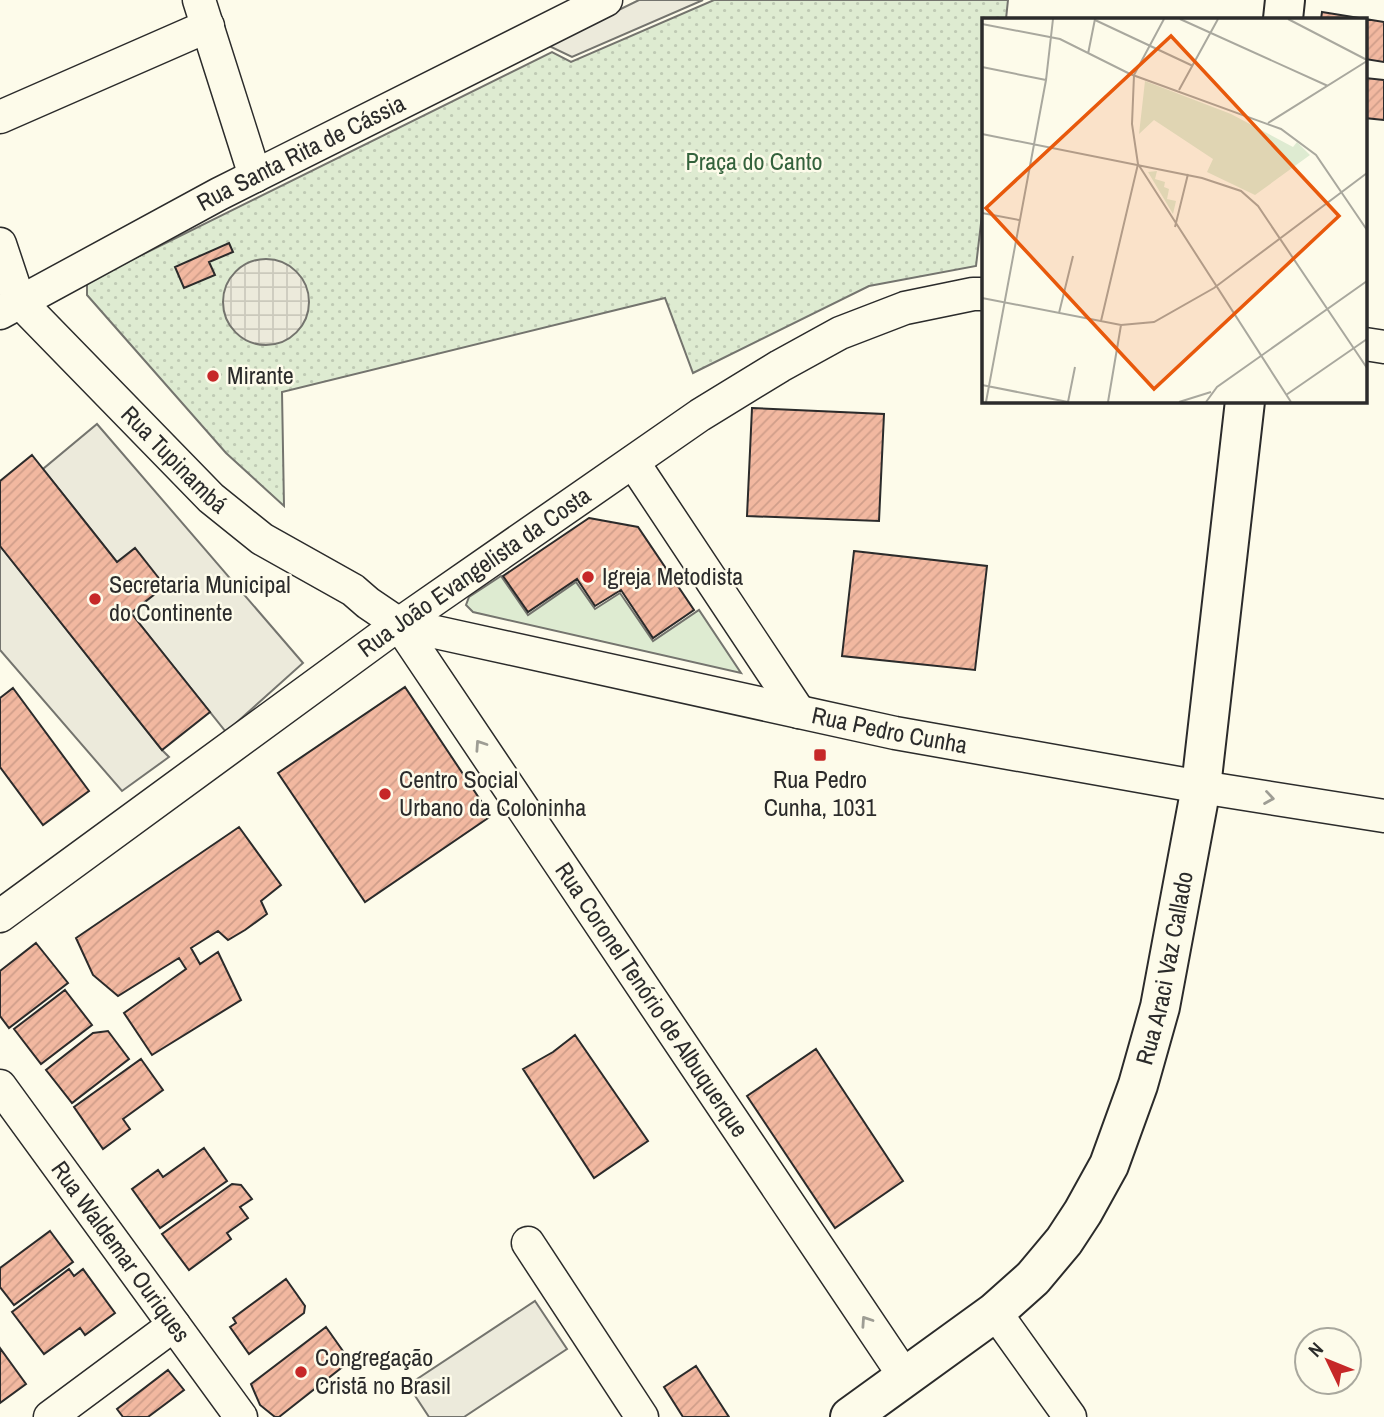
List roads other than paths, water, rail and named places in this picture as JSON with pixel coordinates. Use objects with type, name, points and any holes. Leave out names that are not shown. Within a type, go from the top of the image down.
[{"type":"main road","points":[[1283,18],[1285,0]]},
{"type":"main road","name":"Rua Araci Vaz Callado","points":[[850,1417],[995,1312],[1033,1278],[1065,1241],[1109,1165],[1138,1086],[1160,1007],[1201,788],[1245,402]]},
{"type":"street","name":"Rua Santa Rita de Cássia","points":[[10,307],[219,194],[606,0]]},
{"type":"street","points":[[0,117],[204,13],[255,176]]},
{"type":"street","name":"Rua Tupinambá","points":[[0,244],[10,307],[211,498],[262,539],[352,590],[398,624]]},
{"type":"street","name":"Rua João Evangelista da Costa","points":[[0,916],[398,624],[712,408],[840,333],[905,307],[982,294]]},
{"type":"street","points":[[1366,344],[1384,347]]},
{"type":"street","points":[[633,462],[799,712]]},
{"type":"street","name":"Rua Pedro Cunha","points":[[398,624],[895,733],[1201,788],[1384,816]]},
{"type":"street","name":"Rua Coronel Tenório de Albuquerque","points":[[398,624],[905,1377]]},
{"type":"street","name":"Rua Waldemar Ouriques","points":[[0,1086],[242,1417]]},
{"type":"street","points":[[527,1243],[642,1417]]},
{"type":"street","points":[[995,1312],[1070,1417]]},
{"type":"street","points":[[50,1417],[174,1325]]},
{"type":"place","name":"Mirante","points":[[213,376]]},
{"type":"place","name":"Igreja Metodista","points":[[588,577]]},
{"type":"place","name":"Secretaria Municipal do Continente","points":[[95,599]]},
{"type":"place","name":"Rua Pedro Cunha, 1031","points":[[820,755]]},
{"type":"place","name":"Centro Social Urbano da Coloninha","points":[[385,794]]},
{"type":"place","name":"Congregação Cristã no Brasil","points":[[301,1372]]},
{"type":"park label","name":"Praça do Canto","points":[[754,162]]}]
